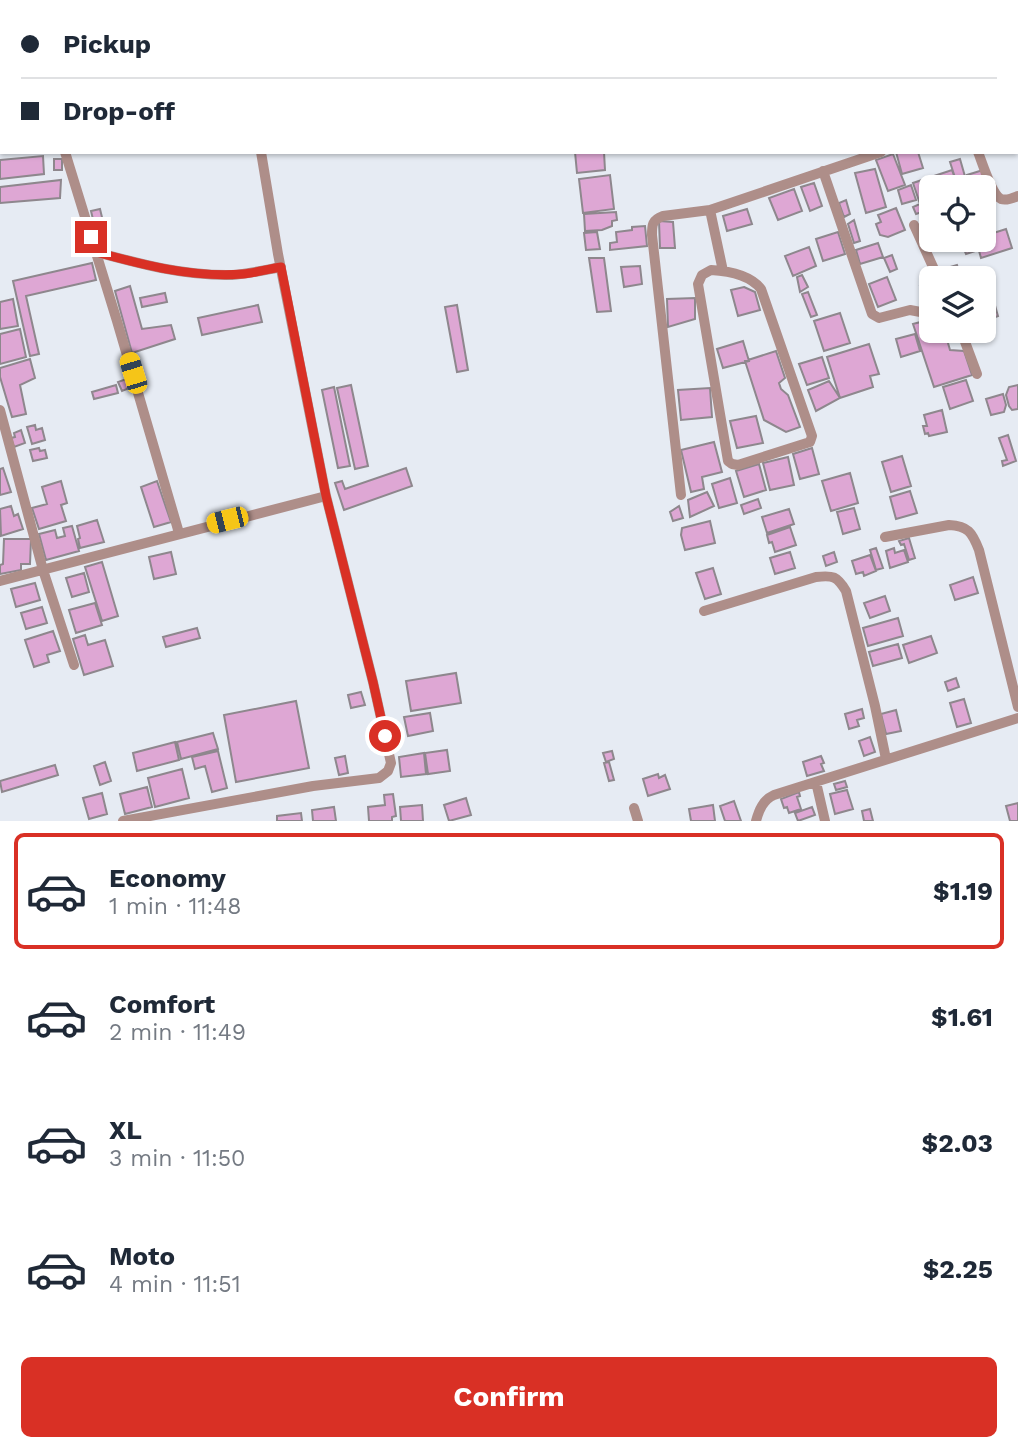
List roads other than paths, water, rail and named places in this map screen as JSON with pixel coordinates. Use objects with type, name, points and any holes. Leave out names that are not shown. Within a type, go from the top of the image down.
[{"type":"street","points":[[66,154],[179,533]]},
{"type":"street","points":[[123,821],[313,786],[379,778],[388,771],[391,763],[326,496],[261,154]]},
{"type":"street","points":[[681,495],[652,227],[656,219],[710,210],[875,154]]},
{"type":"street","points":[[979,154],[995,194],[1005,200],[1018,196]]},
{"type":"street","points":[[823,171],[872,314],[879,318],[910,310],[919,312]]},
{"type":"street","points":[[710,210],[723,271]]},
{"type":"street","points":[[914,225],[933,266]]},
{"type":"street","points":[[96,252],[169,270],[196,273],[247,274],[281,267]]},
{"type":"street","points":[[711,270],[723,271],[749,279],[761,289],[811,436],[810,442],[738,465],[728,461],[725,454],[698,284],[702,275],[711,270]]},
{"type":"street","points":[[965,343],[977,374]]},
{"type":"street","points":[[0,410],[43,570],[74,665]]},
{"type":"street","points":[[0,581],[326,496]]},
{"type":"street","points":[[885,537],[949,525],[967,529],[974,537],[1018,706]]},
{"type":"street","points":[[704,611],[816,577],[837,578],[846,591],[886,759]]},
{"type":"street","points":[[755,821],[767,798],[1018,718]]},
{"type":"street","points":[[816,782],[825,821]]},
{"type":"street","points":[[634,808],[638,821]]}]
